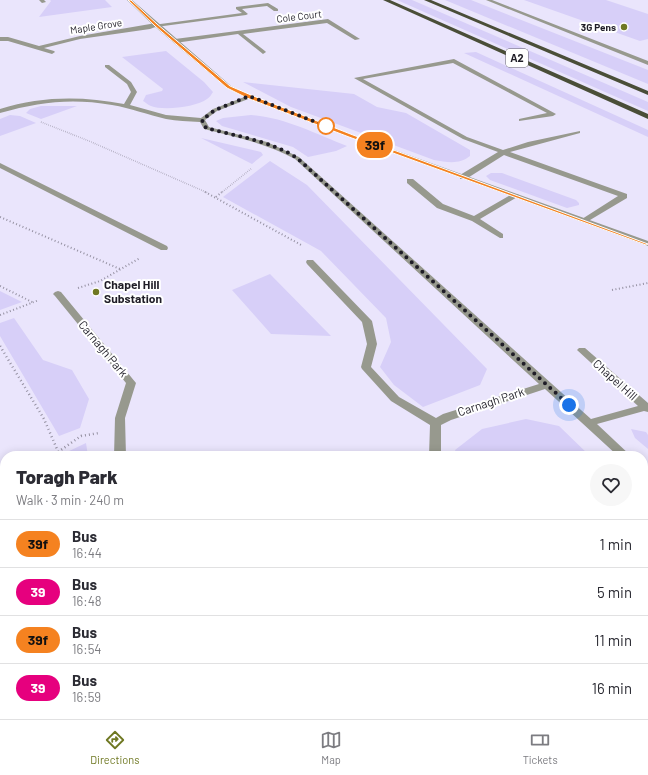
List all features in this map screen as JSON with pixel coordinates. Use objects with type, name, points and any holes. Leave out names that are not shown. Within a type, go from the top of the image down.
[{"type":"highway","name":"A2","points":[[386,0],[648,117]]},
{"type":"highway","name":"A2","points":[[427,0],[648,93]]},
{"type":"street","points":[[129,0],[229,87],[249,96],[463,177],[648,244]]},
{"type":"street","points":[[488,0],[648,63]]},
{"type":"street","name":"Maple Grove","points":[[40,48],[60,41],[83,36],[246,14],[238,8],[268,4],[276,10]]},
{"type":"street","name":"Cole Court","points":[[175,41],[328,21],[357,39]]},
{"type":"street","points":[[239,33],[263,52]]},
{"type":"street","points":[[0,39],[8,39],[52,52]]},
{"type":"street","points":[[521,120],[553,114],[454,61],[357,78],[465,138],[624,196],[585,221]]},
{"type":"street","points":[[107,66],[129,83],[134,92],[126,106]]},
{"type":"street","points":[[0,112],[15,106],[46,99],[72,99],[126,106],[166,117],[202,120],[215,110],[249,96]]},
{"type":"street","points":[[202,120],[206,128],[269,145],[297,158],[620,451]]},
{"type":"street","points":[[463,177],[503,152],[528,144],[578,132]]},
{"type":"street","points":[[0,165],[164,248]]},
{"type":"street","points":[[410,181],[440,206],[475,219],[500,236]]},
{"type":"street","points":[[475,219],[514,196]]},
{"type":"street","points":[[310,262],[367,321],[372,344],[366,367],[395,399],[436,423],[435,451]]},
{"type":"street","name":"Carnagh Park","points":[[58,294],[131,383],[120,418],[120,451]]},
{"type":"street","name":"Chapel Hill","points":[[582,350],[647,408]]},
{"type":"street","name":"Carnagh Park","points":[[436,423],[447,417],[547,385]]},
{"type":"street","points":[[589,423],[647,408]]},
{"type":"path","points":[[35,119],[216,197],[316,253],[310,262]]},
{"type":"path","points":[[216,197],[252,168]]},
{"type":"path","points":[[0,217],[120,269],[146,255]]},
{"type":"path","points":[[612,290],[648,283]]},
{"type":"path","points":[[0,286],[33,302],[0,315]]},
{"type":"path","points":[[0,346],[44,419],[58,451]]},
{"type":"path","points":[[59,451],[81,436],[120,430]]},
{"type":"shaded area","points":[[50,0],[105,0],[112,7],[39,17],[51,1]]},
{"type":"shaded area","points":[[397,0],[412,0],[648,102],[648,111]]},
{"type":"shaded area","points":[[445,0],[471,0],[648,70],[648,84]]},
{"type":"shaded area","name":"3G Pens","points":[[524,0],[606,0],[648,14],[648,39],[640,41]]},
{"type":"shaded area","points":[[166,51],[204,82],[213,92],[209,97],[196,104],[171,108],[150,106],[143,101],[146,95],[162,91],[163,89],[122,57]]},
{"type":"shaded area","points":[[476,52],[648,130],[648,137],[464,53]]},
{"type":"shaded area","points":[[243,82],[354,94],[377,107],[406,113],[470,150],[470,156],[457,162],[434,160],[291,107]]},
{"type":"shaded area","points":[[41,106],[77,106],[41,119],[26,113],[30,109]]},
{"type":"shaded area","points":[[10,115],[20,116],[36,123],[0,136],[0,119]]},
{"type":"shaded area","points":[[251,115],[276,119],[312,131],[347,146],[336,151],[308,157],[293,147],[222,126],[216,121],[223,118]]},
{"type":"shaded area","points":[[201,138],[261,152],[263,155],[252,164]]},
{"type":"shaded area","points":[[270,161],[307,185],[487,369],[480,385],[423,407],[394,385],[380,367],[391,342],[386,318],[321,251],[223,197]]},
{"type":"shaded area","points":[[491,173],[502,173],[576,200],[579,205],[567,208],[490,180],[486,176]]},
{"type":"shaded area","points":[[270,274],[331,336],[271,334],[232,290]]},
{"type":"shaded area","points":[[0,291],[22,302],[0,310]]},
{"type":"shaded area","points":[[14,318],[43,360],[72,370],[89,399],[80,428],[59,436],[0,336],[0,323]]},
{"type":"shaded area","points":[[526,419],[559,426],[585,451],[455,451],[482,429]]},
{"type":"shaded area","points":[[631,429],[646,432],[648,435],[648,449],[635,438]]},
{"type":"shaded area","points":[[86,443],[87,451],[69,451]]},
{"type":"bus line","name":"39f","points":[[129,0],[229,87],[308,120],[648,244]]},
{"type":"place","name":"3G Pens","points":[[624,27]]},
{"type":"place","name":"Chapel Hill Substation","points":[[96,292]]},
{"type":"route","points":[[326,126],[249,96],[215,110],[202,120],[206,128],[269,145],[297,158],[320,177],[569,405]]}]
